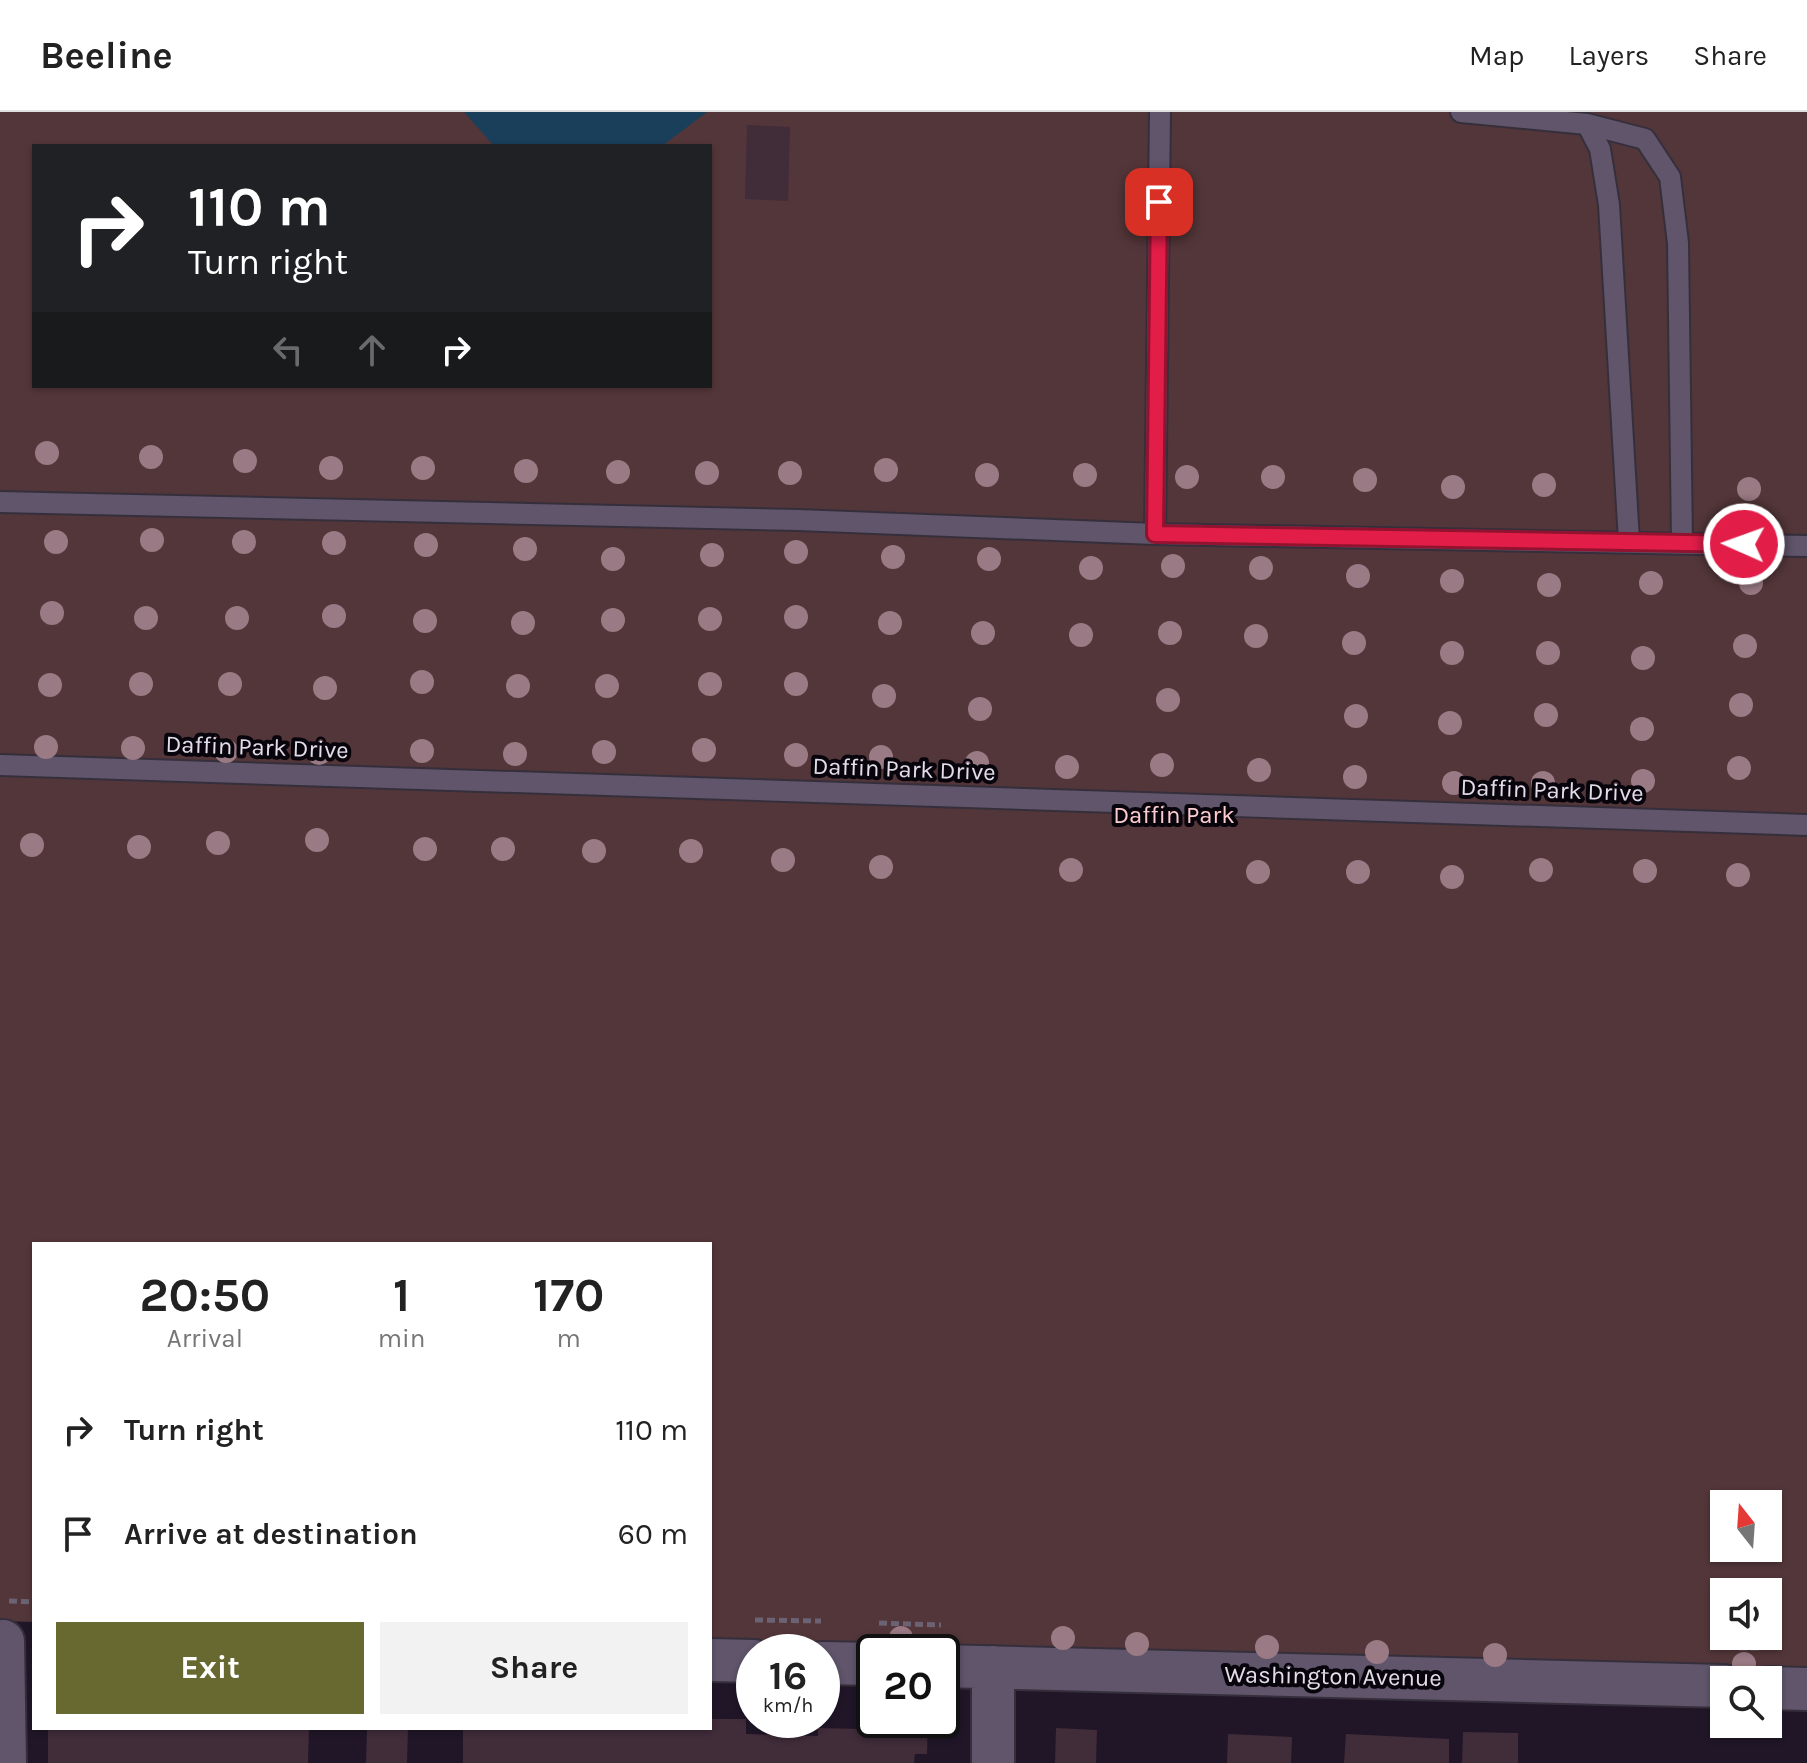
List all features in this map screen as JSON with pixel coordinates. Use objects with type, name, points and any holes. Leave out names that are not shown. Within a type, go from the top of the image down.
[{"type":"street","points":[[5,1763],[9,1631]]},
{"type":"street","points":[[712,1660],[736,1661]]},
{"type":"street","name":"Washington Avenue","points":[[960,1666],[1710,1686]]},
{"type":"street","points":[[993,1667],[993,1763]]},
{"type":"street","points":[[1782,1688],[1807,1689]]},
{"type":"lane","points":[[1155,534],[1160,112]]},
{"type":"lane","points":[[1461,112],[1587,124],[1645,139],[1670,177],[1678,243],[1682,542]]},
{"type":"lane","points":[[1587,124],[1600,149],[1609,205],[1629,541]]},
{"type":"lane","points":[[0,502],[798,520],[1155,534],[1807,546]]},
{"type":"lane","name":"Daffin Park Drive","points":[[0,765],[1807,825]]},
{"type":"path","points":[[9,1631],[32,1604]]},
{"type":"green space","name":"Daffin Park","points":[[0,112],[1807,112],[1807,1676],[1782,1675],[1782,1666],[1710,1666],[1710,1673],[960,1649],[960,1634],[856,1634],[856,1646],[840,1645],[840,1634],[736,1634],[736,1642],[712,1641],[712,1242],[32,1242],[32,1622],[0,1621]]},
{"type":"water","points":[[464,112],[707,112],[665,144],[492,144]]},
{"type":"building","points":[[747,125],[790,127],[788,201],[745,199]]},
{"type":"building","points":[[712,1719],[736,1719],[736,1738],[840,1738],[840,1729],[856,1729],[856,1738],[927,1738],[927,1754],[915,1754],[914,1763],[463,1763],[463,1730],[712,1730]]},
{"type":"building","points":[[1056,1728],[1097,1730],[1096,1763],[1055,1763]]},
{"type":"building","points":[[48,1730],[309,1730],[308,1763],[48,1763]]},
{"type":"building","points":[[367,1730],[408,1730],[407,1763],[366,1763]]},
{"type":"building","points":[[1463,1732],[1518,1733],[1518,1763],[1462,1763]]},
{"type":"building","points":[[1228,1734],[1292,1737],[1291,1763],[1227,1763]]},
{"type":"building","points":[[1346,1734],[1449,1739],[1449,1763],[1344,1763]]},
{"type":"route","points":[[1159,202],[1155,534],[1744,544]]}]
